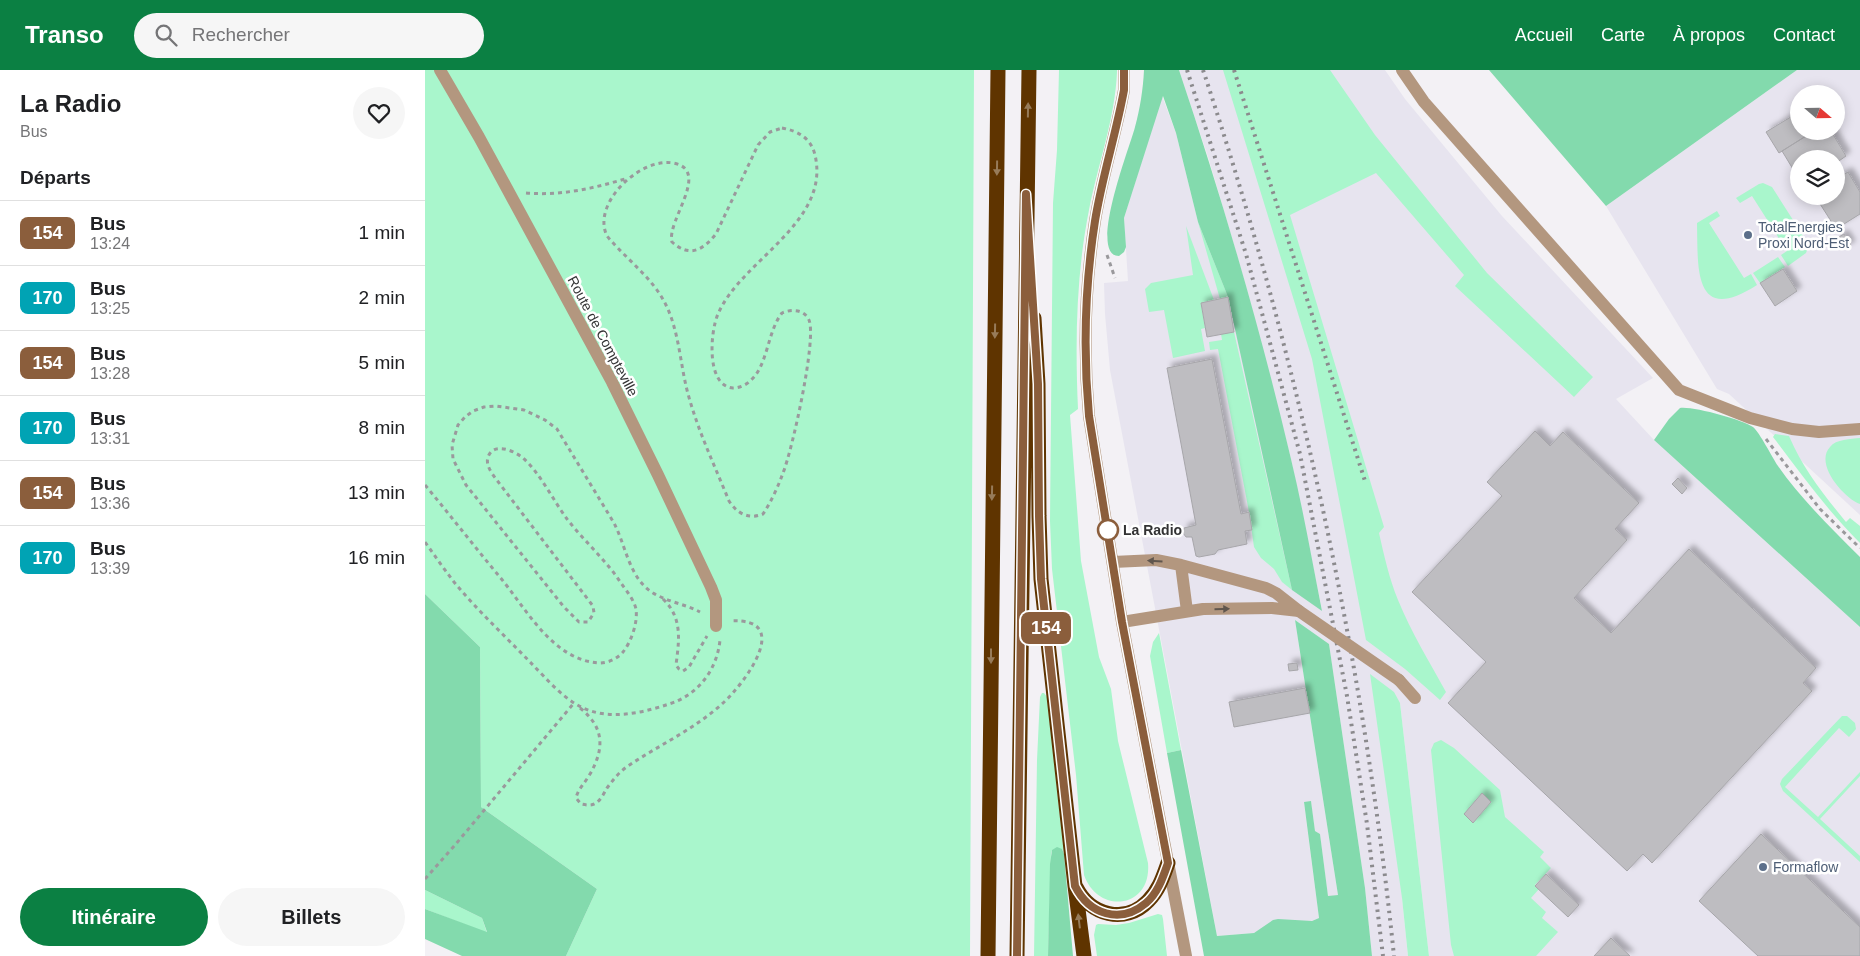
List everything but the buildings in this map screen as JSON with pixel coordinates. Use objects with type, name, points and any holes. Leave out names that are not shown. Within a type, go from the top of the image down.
[{"type":"highway","points":[[988,956],[998,70]]},
{"type":"highway","points":[[1017,956],[1029,70]]},
{"type":"highway","points":[[1026,194],[1038,384],[1041,579],[1084,956]]},
{"type":"highway","points":[[1075,886],[1089,906],[1101,912],[1125,914],[1146,903],[1152,896],[1159,886],[1168,863]]},
{"type":"street","name":"Route de Compteville","points":[[440,70],[465,112],[612,382],[711,587],[716,600],[716,626]]},
{"type":"street","points":[[1124,70],[1124,90],[1095,220],[1090,260],[1085,338],[1089,416],[1122,622],[1186,956]]},
{"type":"street","points":[[1402,70],[1424,102],[1679,390],[1750,418],[1792,428],[1819,432],[1860,429]]},
{"type":"street","points":[[1113,562],[1156,560],[1181,564],[1266,588],[1276,593],[1399,680],[1415,698]]},
{"type":"street","points":[[1181,564],[1187,611]]},
{"type":"street","points":[[1122,622],[1203,609],[1272,608],[1299,611]]},
{"type":"path","points":[[507,189],[541,194],[561,194],[585,190],[629,178],[644,168],[663,162],[679,164],[687,171],[690,184],[670,236],[672,242],[677,247],[692,251],[699,250],[708,244],[716,234],[753,154],[758,145],[770,132],[782,128],[796,131],[808,140],[813,149],[817,173],[814,188],[800,217],[788,232],[736,284],[718,314],[714,326],[712,345],[715,372],[719,381],[724,385],[736,388],[751,381],[757,373],[774,325],[782,313],[793,310],[809,318],[809,347],[794,435],[783,472],[773,496],[763,514],[756,517],[748,516],[735,510],[716,471],[698,427],[687,390],[677,339],[660,294],[615,245],[603,229],[604,218],[612,198],[618,188],[629,178]]},
{"type":"path","points":[[425,485],[524,610],[554,642],[569,653],[593,662],[604,663],[613,660],[621,654],[628,643],[635,624],[636,609],[630,596],[615,574],[566,517],[530,466],[516,453],[500,449],[490,453],[488,469],[593,606],[594,613],[588,622],[579,622],[564,607],[466,485],[453,459],[452,445],[454,434],[465,416],[473,411],[484,407],[496,406],[510,407],[535,414],[557,430],[614,523],[622,538],[631,566],[639,580],[652,592],[697,611],[713,621],[716,626],[720,641],[711,671],[700,686],[684,698],[657,708],[618,715],[589,711],[574,703]]},
{"type":"path","points":[[1750,418],[1820,509],[1860,548]]},
{"type":"path","points":[[425,542],[455,583],[547,679],[591,716],[596,724],[600,734],[597,757],[590,774],[577,792],[576,798],[581,804],[596,804],[615,777],[626,767],[691,727],[722,703],[741,684],[759,653],[762,645],[760,632],[750,624],[739,620],[728,621],[716,626],[712,630],[689,667],[686,670],[680,670],[676,665],[679,639],[676,616],[661,597]]},
{"type":"path","points":[[425,879],[574,703]]},
{"type":"shaded area","points":[[1179,70],[1385,70],[1405,99],[1502,216],[1653,378],[1616,399],[1654,440],[1860,627],[1860,956],[1429,956],[1400,703],[1402,898],[1408,956],[1372,956],[1365,888],[1329,644],[1295,620],[1338,895],[1328,897],[1320,834],[1315,831],[1311,802],[1304,803],[1319,918],[1312,921],[1303,921],[1259,930],[1254,933],[1217,936],[1110,370],[1105,314],[1104,283],[1128,281],[1124,218],[1162,96],[1176,133],[1198,222],[1228,297],[1322,610],[1291,459],[1246,286],[1209,160]]},
{"type":"shaded area","points":[[1797,70],[1860,70],[1860,515],[1729,394],[1717,389],[1606,206]]},
{"type":"green space","points":[[425,70],[974,70],[970,956],[566,956],[597,889],[481,807],[480,647],[425,594]]},
{"type":"green space","points":[[1059,70],[1117,70],[1113,107],[1089,210],[1081,259],[1077,309],[1078,409],[1070,415],[1081,561],[1099,657],[1111,689],[1118,741],[1148,863],[1147,878],[1142,890],[1133,898],[1123,901],[1111,901],[1100,896],[1091,888],[1084,875],[1076,775],[1052,569],[1050,521],[1053,203],[1057,150]]},
{"type":"green space","points":[[1144,70],[1179,70],[1195,118],[1239,263],[1279,410],[1322,611],[1292,590],[1228,297],[1198,222],[1176,133],[1163,96],[1124,218],[1126,247],[1119,256],[1110,251],[1107,238],[1113,198],[1137,120]]},
{"type":"green space","points":[[1223,70],[1330,70],[1375,135],[1487,273],[1593,377],[1574,397],[1455,286],[1464,275],[1376,173],[1290,215],[1384,527],[1379,533],[1392,583],[1409,624],[1446,692],[1440,700],[1405,669],[1366,640],[1312,359]]},
{"type":"green space","points":[[1489,70],[1797,70],[1606,206]]},
{"type":"green space","points":[[1763,183],[1772,187],[1809,245],[1806,253],[1788,266],[1781,255],[1787,251],[1752,196],[1740,203],[1736,198]]},
{"type":"green space","points":[[1717,211],[1720,216],[1709,223],[1744,278],[1751,274],[1757,285],[1736,296],[1721,299],[1710,295],[1703,286],[1698,257],[1697,223]]},
{"type":"green space","points":[[1198,222],[1228,297],[1220,299]]},
{"type":"green space","points":[[1186,226],[1214,300],[1201,303],[1205,328],[1201,329],[1205,351],[1173,358],[1164,310],[1149,312],[1145,289],[1151,283],[1193,275]]},
{"type":"green space","points":[[1778,257],[1785,267],[1760,283],[1753,273]]},
{"type":"green space","points":[[1234,332],[1292,590],[1282,582],[1274,569],[1261,558],[1254,547],[1218,349],[1210,350],[1209,342],[1222,340],[1221,334]]},
{"type":"green space","points":[[1680,408],[1706,411],[1729,417],[1748,424],[1756,430],[1778,466],[1796,490],[1860,557],[1860,627],[1654,440],[1669,419]]},
{"type":"green space","points":[[1775,434],[1789,436],[1807,471],[1830,502],[1846,522],[1850,518],[1860,526],[1860,543],[1804,478],[1773,437]]},
{"type":"green space","points":[[1860,438],[1860,504],[1846,495],[1833,480],[1828,471],[1826,454],[1836,442]]},
{"type":"green space","points":[[425,594],[480,647],[481,807],[597,889],[566,956],[462,956],[425,939],[425,909],[487,932],[482,918],[425,890]]},
{"type":"green space","points":[[1295,620],[1329,644],[1365,888],[1372,956],[1204,956],[1167,753],[1181,750],[1217,936],[1254,933],[1273,920],[1278,919],[1312,921],[1319,918],[1304,802],[1311,801],[1315,831],[1320,834],[1328,896],[1338,895]]},
{"type":"green space","points":[[1159,633],[1181,750],[1167,753],[1150,656],[1153,642]]},
{"type":"green space","points":[[1370,674],[1394,692],[1400,703],[1429,956],[1408,956],[1402,898]]},
{"type":"green space","points":[[1042,693],[1047,697],[1064,854],[1062,849],[1052,850],[1051,854],[1048,956],[1034,956],[1037,760],[1040,697]]},
{"type":"green space","points":[[1842,716],[1847,716],[1855,723],[1856,729],[1849,737],[1839,728],[1785,787],[1818,817],[1860,772],[1860,776],[1820,819],[1860,856],[1860,862],[1783,791],[1780,784],[1782,779]]},
{"type":"green space","points":[[1441,740],[1454,748],[1500,790],[1505,817],[1544,852],[1540,857],[1551,868],[1535,885],[1539,889],[1531,898],[1546,912],[1542,918],[1558,932],[1536,956],[1454,956],[1451,945],[1431,750],[1434,743]]},
{"type":"green space","points":[[1057,847],[1062,849],[1064,854],[1073,956],[1048,956],[1050,864],[1052,850]]},
{"type":"green space","points":[[425,890],[482,918],[487,933],[425,909]]},
{"type":"green space","points":[[1158,914],[1162,915],[1163,919],[1167,956],[1097,956],[1094,935],[1096,925],[1129,923]]},
{"type":"railway","points":[[1187,70],[1246,254],[1300,454],[1347,696],[1367,824],[1383,956]]},
{"type":"railway","points":[[1203,70],[1269,287],[1297,397],[1322,508],[1345,619],[1364,731],[1381,843],[1394,956]]},
{"type":"railway","points":[[1234,70],[1365,481]]},
{"type":"bus line","name":"154","points":[[1017,956],[1026,194],[1038,384],[1041,579],[1075,886],[1089,906],[1101,912],[1125,914],[1146,903],[1152,896],[1164,876],[1168,863],[1122,622],[1089,416],[1086,383],[1085,338],[1090,260],[1103,179],[1117,130],[1124,90],[1124,70]]},
{"type":"place","name":"TotalEnergies Proxi Nord-Est","points":[[1748,235]]},
{"type":"place","name":"La Radio","points":[[1108,530]]},
{"type":"place","name":"Formaflow","points":[[1763,867]]}]
